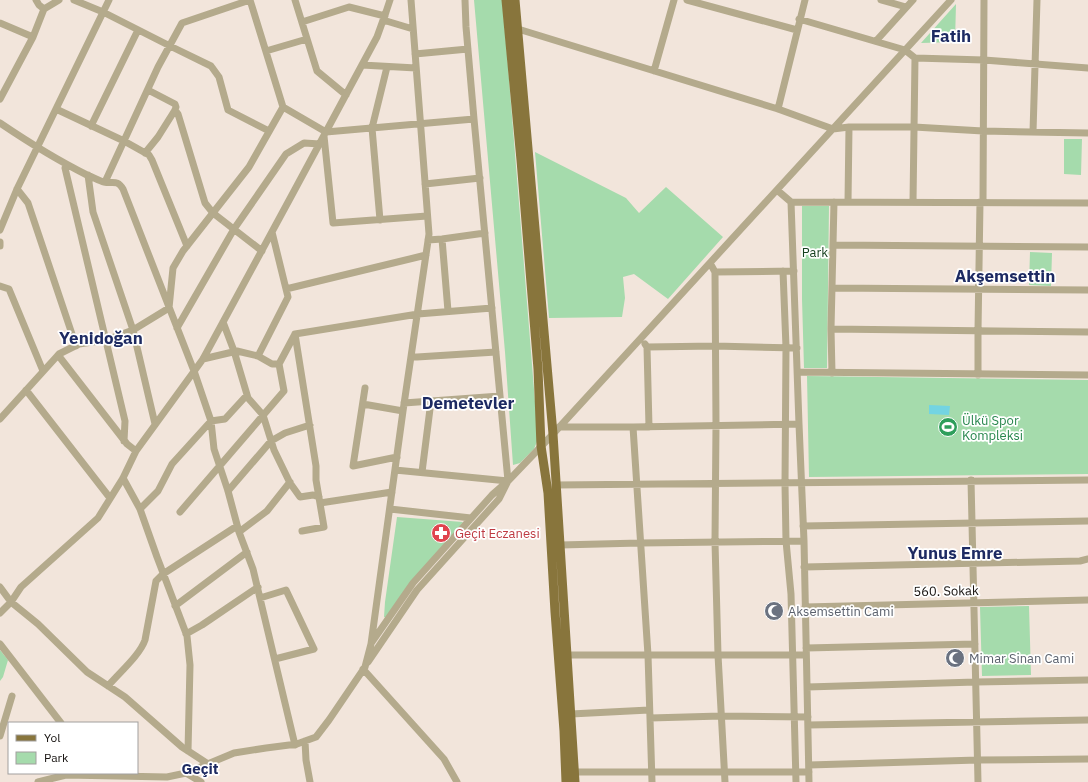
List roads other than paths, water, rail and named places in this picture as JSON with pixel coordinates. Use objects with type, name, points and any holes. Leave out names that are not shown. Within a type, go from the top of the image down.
[{"type":"main road","points":[[506,0],[538,369],[541,446],[548,493],[566,782]]},
{"type":"main road","points":[[515,0],[556,431],[556,485],[575,782]]},
{"type":"street","points":[[36,0],[39,5],[44,8]]},
{"type":"street","points":[[0,99],[33,37],[44,8],[58,0]]},
{"type":"street","points":[[74,0],[103,12],[211,66],[219,77],[228,110],[269,131]]},
{"type":"street","points":[[0,230],[17,189],[109,0]]},
{"type":"street","points":[[105,182],[148,90],[182,23],[250,0],[283,107],[325,134],[420,123],[474,119]]},
{"type":"street","points":[[295,0],[317,71],[346,95]]},
{"type":"street","points":[[0,613],[11,602],[21,587],[98,518],[123,478],[136,451],[203,359],[377,37],[390,0]]},
{"type":"street","points":[[364,668],[371,644],[429,234],[411,0]]},
{"type":"street","points":[[38,782],[75,774],[149,780],[186,773],[234,753],[296,745],[316,737],[417,590],[499,499],[508,481],[474,119],[465,0]]},
{"type":"street","points":[[654,71],[674,0]]},
{"type":"street","points":[[688,0],[797,30]]},
{"type":"street","points":[[778,108],[799,19],[805,0]]},
{"type":"street","points":[[881,0],[906,7]]},
{"type":"street","points":[[876,41],[913,0]]},
{"type":"street","points":[[371,644],[413,584],[471,518],[556,431],[951,0]]},
{"type":"street","points":[[978,375],[978,290],[983,131],[984,0]]},
{"type":"street","points":[[1033,132],[1037,0]]},
{"type":"street","points":[[302,22],[349,6],[413,29]]},
{"type":"street","points":[[799,19],[905,50],[915,58],[984,60],[1088,68]]},
{"type":"street","points":[[0,23],[33,37]]},
{"type":"street","points":[[509,29],[518,29],[778,108],[833,129],[849,127],[914,127],[983,131],[1088,133]]},
{"type":"street","points":[[91,126],[138,30]]},
{"type":"street","points":[[266,51],[307,39]]},
{"type":"street","points":[[415,54],[468,49]]},
{"type":"street","points":[[913,202],[915,58]]},
{"type":"street","points":[[362,65],[416,68]]},
{"type":"street","points":[[380,220],[372,128],[387,66]]},
{"type":"street","points":[[145,153],[158,137],[176,107],[175,104],[148,90]]},
{"type":"street","points":[[169,308],[173,268],[187,246],[249,167],[283,107]]},
{"type":"street","points":[[56,109],[124,141],[149,155],[187,246]]},
{"type":"street","points":[[174,110],[178,114],[205,203],[234,229],[262,251]]},
{"type":"street","points":[[0,123],[66,164],[105,182],[120,184],[123,189],[194,371],[211,422],[214,449],[228,491],[238,529],[258,587],[296,745]]},
{"type":"street","points":[[848,202],[849,127]]},
{"type":"street","points":[[325,134],[333,223],[427,216]]},
{"type":"street","points":[[177,328],[234,229],[286,154],[304,143],[320,144]]},
{"type":"street","points":[[66,164],[65,168],[125,421],[124,441]]},
{"type":"street","points":[[88,175],[93,212],[132,330],[155,424]]},
{"type":"street","points":[[425,184],[480,178]]},
{"type":"street","points":[[17,189],[28,203],[76,346]]},
{"type":"street","points":[[777,190],[791,202],[1088,203]]},
{"type":"street","points":[[791,202],[804,541],[809,782]]},
{"type":"street","points":[[832,373],[831,329],[834,202]]},
{"type":"street","points":[[258,356],[288,297],[272,232]]},
{"type":"street","points":[[428,240],[485,233]]},
{"type":"street","points":[[442,239],[448,311]]},
{"type":"street","points":[[833,245],[1088,248]]},
{"type":"street","points":[[286,289],[426,254]]},
{"type":"street","points":[[710,263],[715,272],[715,542],[718,655],[725,782]]},
{"type":"street","points":[[783,271],[786,347],[786,541],[791,594],[796,782]]},
{"type":"street","points":[[715,272],[794,271]]},
{"type":"street","points":[[0,286],[9,289],[43,371]]},
{"type":"street","points":[[832,288],[1088,290]]},
{"type":"street","points":[[0,419],[58,355],[79,344],[106,340],[132,330],[169,308]]},
{"type":"street","points":[[296,334],[418,314],[492,308]]},
{"type":"street","points":[[223,322],[234,351],[248,398],[263,415],[274,450],[290,482],[300,497],[313,495],[320,500],[392,492]]},
{"type":"street","points":[[831,329],[1088,332]]},
{"type":"street","points":[[180,512],[284,391],[280,364],[296,334]]},
{"type":"street","points":[[296,334],[324,527],[302,531]]},
{"type":"street","points":[[641,339],[647,347],[649,427]]},
{"type":"street","points":[[647,347],[716,346],[797,348]]},
{"type":"street","points":[[203,359],[237,351],[258,356],[272,364],[280,364]]},
{"type":"street","points":[[411,357],[496,352]]},
{"type":"street","points":[[58,355],[124,441],[136,451]]},
{"type":"street","points":[[798,372],[1088,375]]},
{"type":"street","points":[[365,388],[353,466],[397,457]]},
{"type":"street","points":[[26,390],[110,498]]},
{"type":"street","points":[[140,509],[158,491],[172,464],[211,422],[225,419],[247,395]]},
{"type":"street","points":[[362,404],[404,407],[430,401],[500,396]]},
{"type":"street","points":[[422,472],[430,401]]},
{"type":"street","points":[[556,431],[633,427],[799,424]]},
{"type":"street","points":[[228,491],[271,441],[285,433],[310,426]]},
{"type":"street","points":[[633,427],[648,655],[652,782]]},
{"type":"street","points":[[395,470],[508,481]]},
{"type":"street","points":[[123,478],[140,509],[186,634],[190,665],[188,751]]},
{"type":"street","points":[[971,480],[978,782]]},
{"type":"street","points":[[556,485],[802,484],[971,480],[1088,480]]},
{"type":"street","points":[[108,686],[142,648],[145,640],[156,581],[163,574],[267,511],[290,482]]},
{"type":"street","points":[[390,509],[471,518]]},
{"type":"street","points":[[803,526],[1088,521]]},
{"type":"street","points":[[560,546],[640,543],[804,541]]},
{"type":"street","points":[[175,606],[247,552]]},
{"type":"street","points":[[804,567],[1080,561],[1088,559]]},
{"type":"street","points":[[0,587],[11,602],[38,624],[87,672],[125,697],[182,747],[208,764]]},
{"type":"street","points":[[186,634],[202,625],[258,587]]},
{"type":"street","points":[[260,598],[286,590],[314,649],[275,659]]},
{"type":"street","points":[[791,594],[805,594]]},
{"type":"street","name":"560. Sokak","points":[[805,607],[1088,600]]},
{"type":"street","points":[[0,644],[60,722]]},
{"type":"street","points":[[567,655],[793,655],[806,651],[975,644]]},
{"type":"street","points":[[364,668],[444,759],[457,782]]},
{"type":"street","points":[[807,687],[1088,680]]},
{"type":"street","points":[[0,736],[12,696]]},
{"type":"street","points":[[571,714],[649,710]]},
{"type":"street","points":[[650,718],[721,716],[808,717]]},
{"type":"street","points":[[808,725],[1088,720]]},
{"type":"street","points":[[305,741],[306,760],[310,782]]},
{"type":"street","points":[[574,772],[796,772],[809,769],[978,760],[1088,759]]},
{"type":"street","points":[[186,773],[201,782]]},
{"type":"water","points":[[929,405],[950,406],[949,415],[929,414]]},
{"type":"place","name":"Ülkü Spor Kompleksi","points":[[948,427]]},
{"type":"place","name":"Geçit Eczanesi","points":[[441,533]]},
{"type":"place","name":"Aksemsettin Cami","points":[[774,611]]},
{"type":"place","name":"Mimar Sinan Cami","points":[[955,658]]},
{"type":"district","name":"Fatih","points":[[951,36]]},
{"type":"district","name":"Akşemsettin","points":[[1005,276]]},
{"type":"district","name":"Yenidoğan","points":[[101,338]]},
{"type":"district","name":"Demetevler","points":[[468,403]]},
{"type":"district","name":"Yunus Emre","points":[[955,553]]},
{"type":"district","name":"Geçit","points":[[200,768]]},
{"type":"park label","name":"Park","points":[[815,252]]}]
